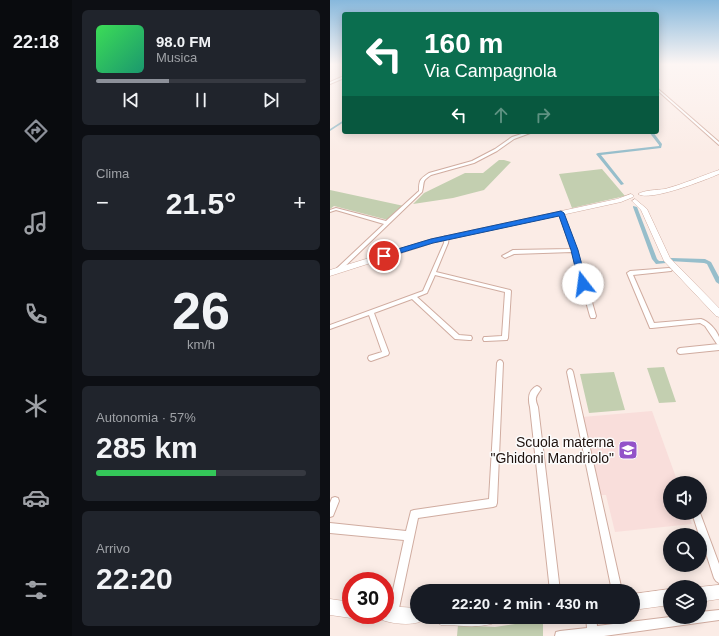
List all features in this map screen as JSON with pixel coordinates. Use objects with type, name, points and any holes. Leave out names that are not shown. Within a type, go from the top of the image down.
[{"type":"main road","points":[[333,272],[420,244],[447,237],[618,201],[633,199],[644,201],[654,193],[684,186],[719,172]]},
{"type":"main road","points":[[633,199],[636,194],[644,201],[667,259],[719,314]]},
{"type":"main road","points":[[707,593],[719,592]]},
{"type":"main road","points":[[640,601],[663,598]]},
{"type":"main road","points":[[330,607],[342,609]]},
{"type":"main road","points":[[394,615],[410,616]]},
{"type":"street","points":[[662,94],[719,144]]},
{"type":"street","points":[[333,272],[422,191],[421,182],[424,178],[430,174],[478,159],[496,150],[513,138],[525,134]]},
{"type":"street","points":[[330,212],[336,209],[387,223]]},
{"type":"street","points":[[561,213],[594,316]]},
{"type":"street","points":[[330,327],[425,292],[434,273],[447,237]]},
{"type":"street","points":[[504,256],[513,252],[574,250]]},
{"type":"street","points":[[669,270],[630,273],[652,326],[701,321],[708,324],[719,342]]},
{"type":"street","points":[[434,273],[508,291],[505,338],[486,339]]},
{"type":"street","points":[[413,297],[457,337],[469,338]]},
{"type":"street","points":[[371,312],[386,353],[372,358]]},
{"type":"street","points":[[680,351],[719,347]]},
{"type":"street","points":[[394,595],[414,514],[493,503],[500,363]]},
{"type":"street","points":[[570,372],[615,584]]},
{"type":"street","points":[[537,390],[532,394],[531,400],[534,407],[554,584]]},
{"type":"street","points":[[330,513],[335,501]]},
{"type":"street","points":[[698,520],[719,578]]},
{"type":"street","points":[[330,528],[409,536]]},
{"type":"street","points":[[560,636],[592,633],[719,615]]},
{"type":"shaded area","name":"Scuola materna \"Ghidoni Mandriolo\"","points":[[652,411],[675,476],[663,476],[663,520],[691,520],[692,524],[615,532],[606,495],[599,495],[582,417]]},
{"type":"green space","points":[[499,160],[511,162],[484,190],[453,198],[413,204],[424,193],[465,173],[483,173]]},
{"type":"green space","points":[[602,169],[625,196],[572,208],[559,174]]},
{"type":"green space","points":[[330,190],[404,206],[388,220],[334,206],[330,209]]},
{"type":"green space","points":[[664,367],[676,402],[659,403],[647,368]]},
{"type":"green space","points":[[614,372],[625,410],[589,413],[580,374]]},
{"type":"green space","points":[[516,624],[543,624],[543,636],[457,636],[458,625],[495,627]]},
{"type":"waterway","points":[[330,130],[342,122]]},
{"type":"waterway","points":[[622,184],[598,154],[660,147],[661,145],[653,134]]},
{"type":"waterway","points":[[635,207],[655,259],[658,263],[664,262]]},
{"type":"waterway","points":[[671,260],[705,261],[709,263],[719,282]]},
{"type":"place","name":"Scuola materna \"Ghidoni Mandriolo\"","points":[[628,450]]},
{"type":"route","points":[[384,256],[431,241],[561,213],[574,250],[583,284]]}]
